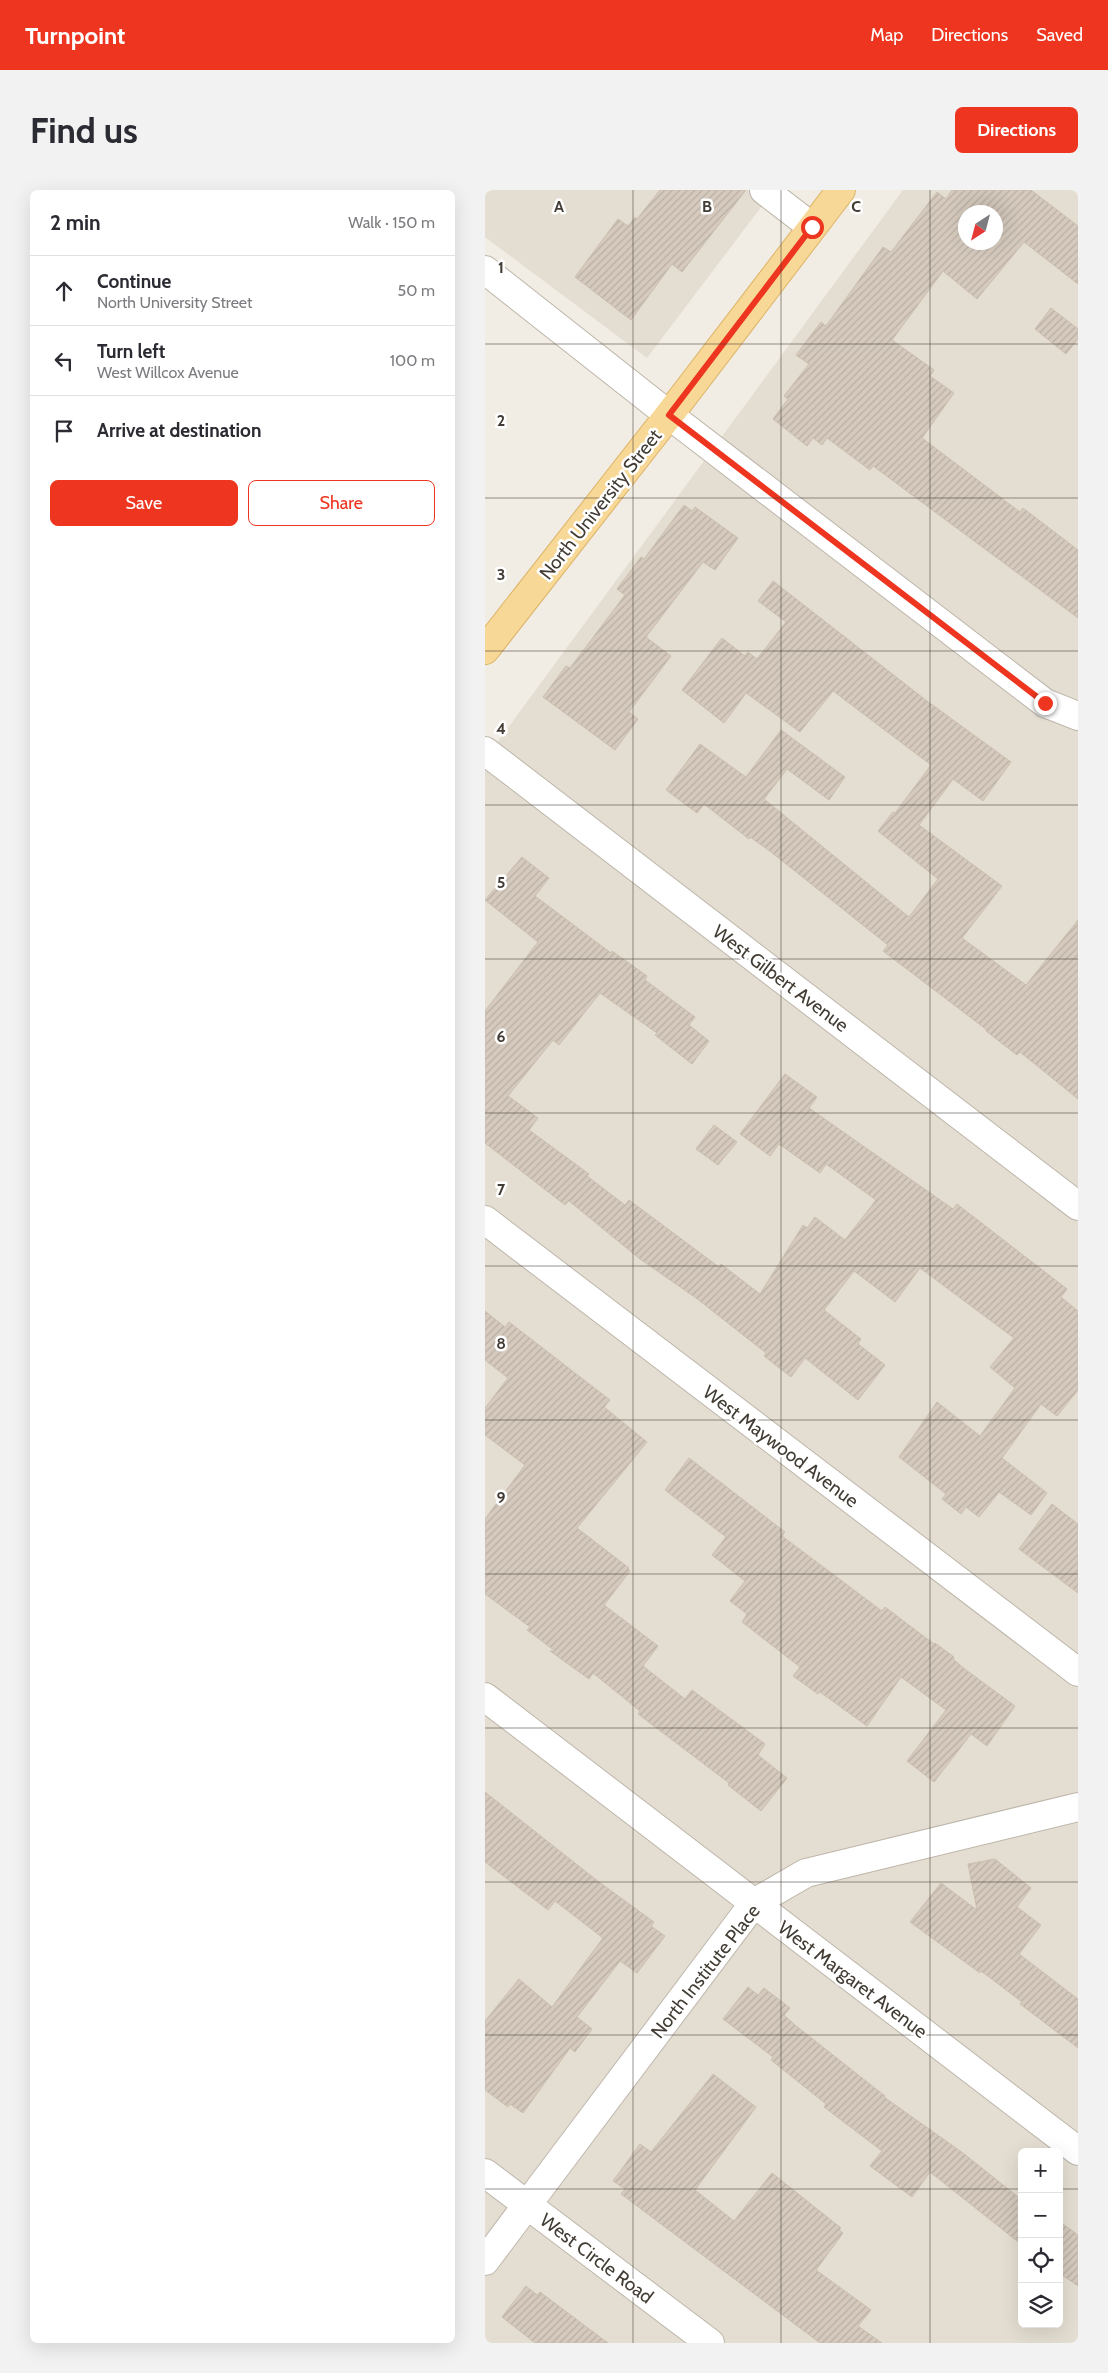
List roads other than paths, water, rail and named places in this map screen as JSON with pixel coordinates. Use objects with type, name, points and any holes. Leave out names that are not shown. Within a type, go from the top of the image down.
[{"type":"main road","name":"North University Street","points":[[485,650],[669,415],[841,190]]},
{"type":"street","points":[[764,190],[812,227]]},
{"type":"street","points":[[485,270],[669,415],[1045,703],[1078,716]]},
{"type":"street","name":"West Gilbert Avenue","points":[[485,751],[1078,1206]]},
{"type":"street","name":"West Maywood Avenue","points":[[485,1220],[1078,1672]]},
{"type":"street","name":"West Margaret Avenue","points":[[485,1697],[1078,2151]]},
{"type":"street","name":"North Institute Place","points":[[485,2261],[754,1903],[807,1873],[1078,1807]]},
{"type":"street","name":"West Circle Road","points":[[485,2173],[710,2343]]}]
